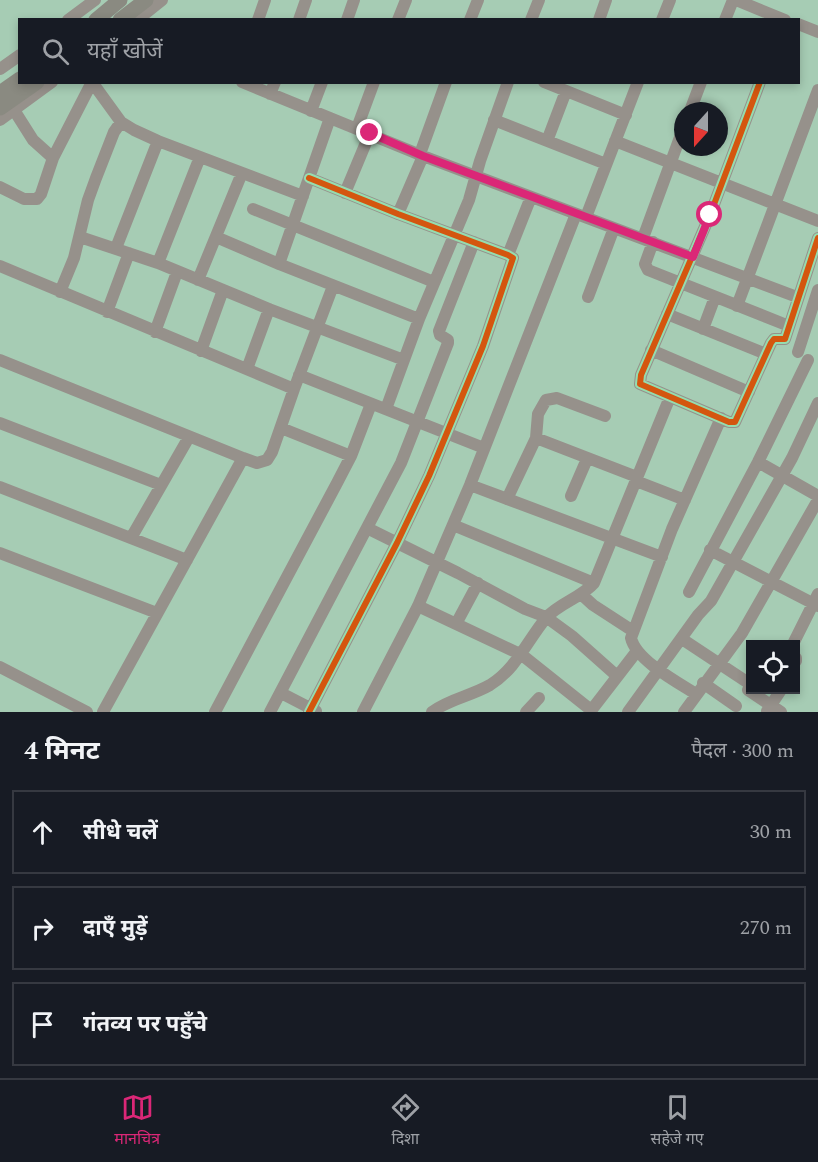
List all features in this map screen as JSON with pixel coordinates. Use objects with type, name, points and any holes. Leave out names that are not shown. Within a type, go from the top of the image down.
[{"type":"main road","points":[[98,18],[120,0]]},
{"type":"main road","points":[[123,18],[146,0]]},
{"type":"main road","points":[[0,93],[18,80]]},
{"type":"main road","points":[[7,109],[35,84]]},
{"type":"street","points":[[71,18],[95,0]]},
{"type":"street","points":[[139,18],[162,0]]},
{"type":"street","points":[[259,18],[266,0]]},
{"type":"street","points":[[300,18],[306,0]]},
{"type":"street","points":[[348,18],[354,0]]},
{"type":"street","points":[[400,18],[406,0]]},
{"type":"street","points":[[471,18],[477,0]]},
{"type":"street","points":[[532,17],[539,0]]},
{"type":"street","points":[[600,18],[606,0]]},
{"type":"street","points":[[663,18],[670,0]]},
{"type":"street","points":[[726,18],[735,0],[781,18]]},
{"type":"street","points":[[800,25],[818,32]]},
{"type":"street","points":[[0,69],[18,56]]},
{"type":"street","points":[[0,120],[7,109],[49,84]]},
{"type":"street","points":[[0,187],[24,199],[37,199],[41,194],[53,158],[91,84]]},
{"type":"street","points":[[93,84],[121,122],[158,141],[303,196]]},
{"type":"street","points":[[252,84],[273,88],[311,111],[475,176],[797,297]]},
{"type":"street","points":[[311,111],[321,84]]},
{"type":"street","points":[[357,128],[373,84]]},
{"type":"street","points":[[398,214],[422,155],[445,84]]},
{"type":"street","points":[[386,409],[419,319],[469,200],[475,176],[507,84]]},
{"type":"street","points":[[549,84],[626,116]]},
{"type":"street","points":[[363,712],[418,606],[581,216],[606,164],[637,84]]},
{"type":"street","points":[[693,102],[700,84]]},
{"type":"street","points":[[759,84],[722,185],[693,257],[651,350],[641,375],[640,384],[735,422],[774,339],[785,339],[818,369]]},
{"type":"street","points":[[737,306],[818,90]]},
{"type":"street","points":[[547,141],[566,91]]},
{"type":"street","points":[[7,109],[33,140],[53,158]]},
{"type":"street","points":[[279,264],[330,118]]},
{"type":"street","points":[[494,120],[606,164]]},
{"type":"street","points":[[60,292],[80,237],[88,200],[111,140],[121,122]]},
{"type":"street","points":[[345,192],[370,133]]},
{"type":"street","points":[[116,248],[158,141]]},
{"type":"street","points":[[615,141],[818,221]]},
{"type":"street","points":[[674,153],[648,240],[645,267],[789,326]]},
{"type":"street","points":[[158,262],[200,157]]},
{"type":"street","points":[[198,280],[242,173]]},
{"type":"street","points":[[281,693],[312,711],[398,543],[447,433],[494,315],[513,260],[508,255],[309,178]]},
{"type":"street","points":[[508,255],[531,197]]},
{"type":"street","points":[[252,208],[434,282]]},
{"type":"street","points":[[588,297],[614,228]]},
{"type":"street","points":[[80,237],[158,262],[177,272],[269,309],[404,360]]},
{"type":"street","points":[[216,237],[419,319]]},
{"type":"street","points":[[785,339],[818,238]]},
{"type":"street","points":[[270,712],[401,463],[448,343],[439,331],[474,242]]},
{"type":"street","points":[[107,312],[129,253]]},
{"type":"street","points":[[0,266],[294,389]]},
{"type":"street","points":[[154,332],[177,272]]},
{"type":"street","points":[[0,360],[257,463],[267,460],[281,428],[333,286]]},
{"type":"street","points":[[201,351],[223,290]]},
{"type":"street","points":[[689,592],[758,462],[803,356],[818,290]]},
{"type":"street","points":[[703,329],[715,297]]},
{"type":"street","points":[[247,369],[269,309]]},
{"type":"street","points":[[667,314],[766,354]]},
{"type":"street","points":[[651,350],[749,392]]},
{"type":"street","points":[[299,375],[484,448]]},
{"type":"street","points":[[432,712],[491,684],[522,655],[546,617],[594,584],[670,397]]},
{"type":"street","points":[[507,499],[536,438],[538,414],[546,400],[557,398],[604,416]]},
{"type":"street","points":[[628,712],[698,615],[711,601],[782,476],[818,403]]},
{"type":"street","points":[[215,712],[351,456],[371,404]]},
{"type":"street","points":[[696,694],[660,670],[637,651],[631,638],[685,500],[721,418]]},
{"type":"street","points":[[0,423],[161,485]]},
{"type":"street","points":[[281,428],[351,456]]},
{"type":"street","points":[[131,538],[189,437]]},
{"type":"street","points":[[536,438],[685,500]]},
{"type":"street","points":[[103,712],[243,458]]},
{"type":"street","points":[[571,496],[587,459]]},
{"type":"street","points":[[684,712],[742,633],[818,498],[758,462]]},
{"type":"street","points":[[470,485],[662,557]]},
{"type":"street","points":[[0,487],[187,560]]},
{"type":"street","points":[[453,525],[594,584]]},
{"type":"street","points":[[368,528],[525,609],[546,617],[572,636],[617,676]]},
{"type":"street","points":[[710,550],[772,582],[816,601],[796,640]]},
{"type":"street","points":[[0,553],[157,613]]},
{"type":"street","points":[[456,624],[478,583]]},
{"type":"street","points":[[581,594],[633,631]]},
{"type":"street","points":[[418,606],[522,655],[590,711],[637,651]]},
{"type":"street","points":[[682,639],[746,684]]},
{"type":"street","points":[[0,667],[87,712]]},
{"type":"street","points":[[704,683],[734,709],[746,692]]},
{"type":"street","points":[[757,694],[773,710],[779,694]]},
{"type":"street","points":[[526,712],[539,698]]},
{"type":"cycle path","points":[[759,84],[710,215],[641,375],[640,384],[729,422],[735,422],[771,343],[774,339],[785,339],[818,238]]},
{"type":"cycle path","points":[[309,178],[513,258],[483,346],[429,476],[397,543],[309,712]]},
{"type":"route","points":[[370,133],[423,156],[693,257],[710,215]]}]
